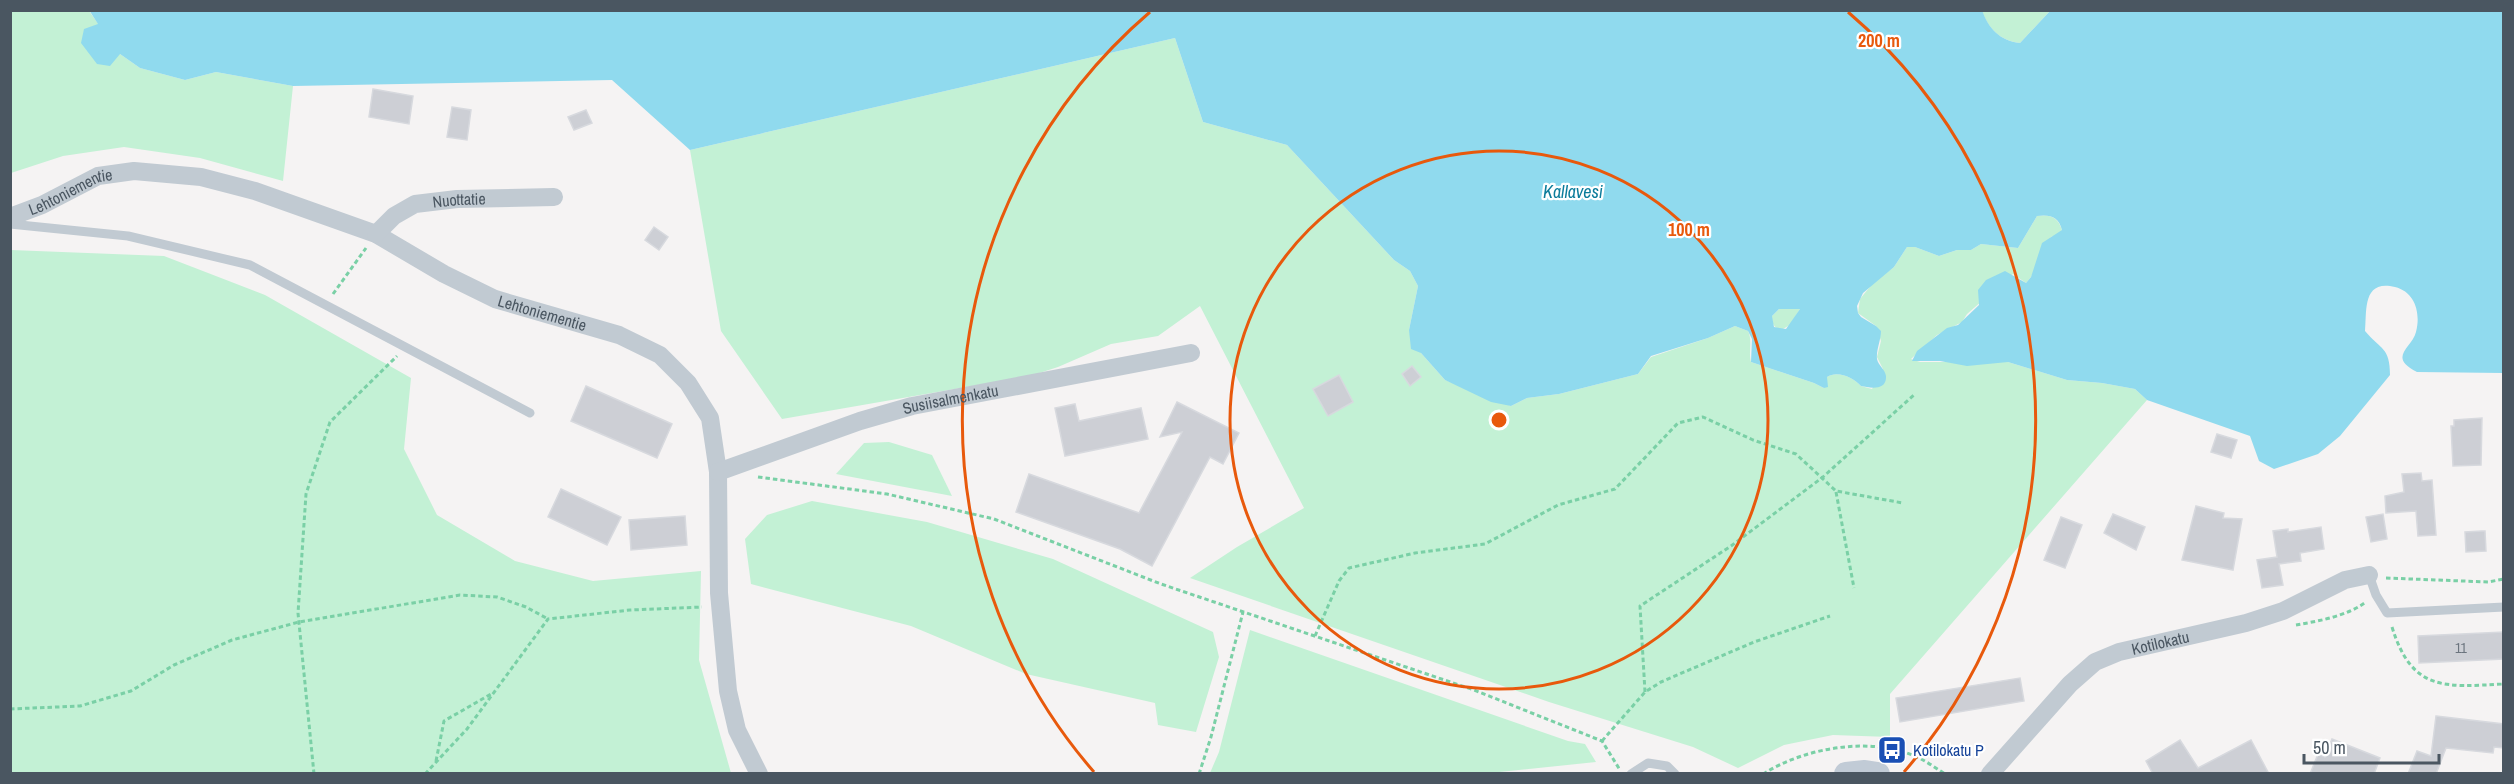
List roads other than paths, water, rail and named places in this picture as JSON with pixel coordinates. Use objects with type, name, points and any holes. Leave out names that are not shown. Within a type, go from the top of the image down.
[{"type":"street","name":"Lehtoniementie","points":[[10,217],[42,205],[98,176],[134,171],[201,177],[255,191],[376,234],[444,274],[495,299],[619,335],[660,354],[688,383],[710,418],[718,472],[720,606],[728,691],[737,730],[759,774]]},
{"type":"street","name":"Nuottatie","points":[[376,234],[394,216],[415,204],[457,199],[554,197]]},
{"type":"street","name":"Susiisalmenkatu","points":[[718,472],[860,421],[912,406],[1191,353]]},
{"type":"street","name":"Kotilokatu","points":[[1990,774],[2070,684],[2095,662],[2119,652],[2255,620],[2283,611],[2345,580],[2376,576]]},
{"type":"street","points":[[1846,774],[1865,772],[1878,774]]},
{"type":"lane","points":[[10,224],[128,236],[250,265],[531,413]]},
{"type":"lane","points":[[2376,576],[2376,595],[2387,613],[2504,607]]},
{"type":"lane","points":[[1631,774],[1648,763],[1667,766],[1676,774]]},
{"type":"water","name":"Kallavesi","points":[[89,10],[1982,10],[1991,28],[2006,40],[2020,43],[2050,11],[2503,11],[2503,373],[2417,372],[2408,367],[2402,357],[2416,332],[2418,318],[2415,304],[2407,293],[2395,287],[2377,288],[2368,299],[2365,331],[2384,350],[2390,366],[2390,375],[2340,436],[2318,454],[2274,469],[2259,461],[2250,436],[2147,400],[2135,389],[2067,380],[2008,362],[1967,366],[1940,361],[1912,361],[1917,351],[1947,328],[1958,325],[1979,305],[1978,290],[1986,280],[2005,271],[2026,283],[2031,277],[2042,243],[2062,230],[2056,219],[2042,215],[2037,216],[2018,248],[1981,244],[1971,250],[1957,250],[1939,256],[1915,247],[1907,247],[1894,267],[1863,293],[1857,306],[1858,313],[1881,331],[1877,359],[1884,371],[1886,381],[1881,386],[1873,388],[1861,386],[1849,377],[1835,374],[1827,377],[1828,387],[1824,388],[1751,362],[1752,339],[1748,331],[1735,326],[1708,338],[1651,356],[1638,374],[1559,394],[1527,398],[1511,406],[1491,402],[1445,380],[1421,353],[1411,349],[1409,330],[1418,286],[1410,271],[1394,260],[1287,145],[1203,122],[1175,38],[690,150],[612,80],[293,86],[216,72],[185,80],[140,68],[120,54],[110,66],[97,64],[81,43],[84,29],[98,24]],"holes":[[[1779,309],[1800,309],[1786,329],[1774,327],[1772,316]]]},
{"type":"place","name":"Kotilokatu P","points":[[1892,750]]}]
